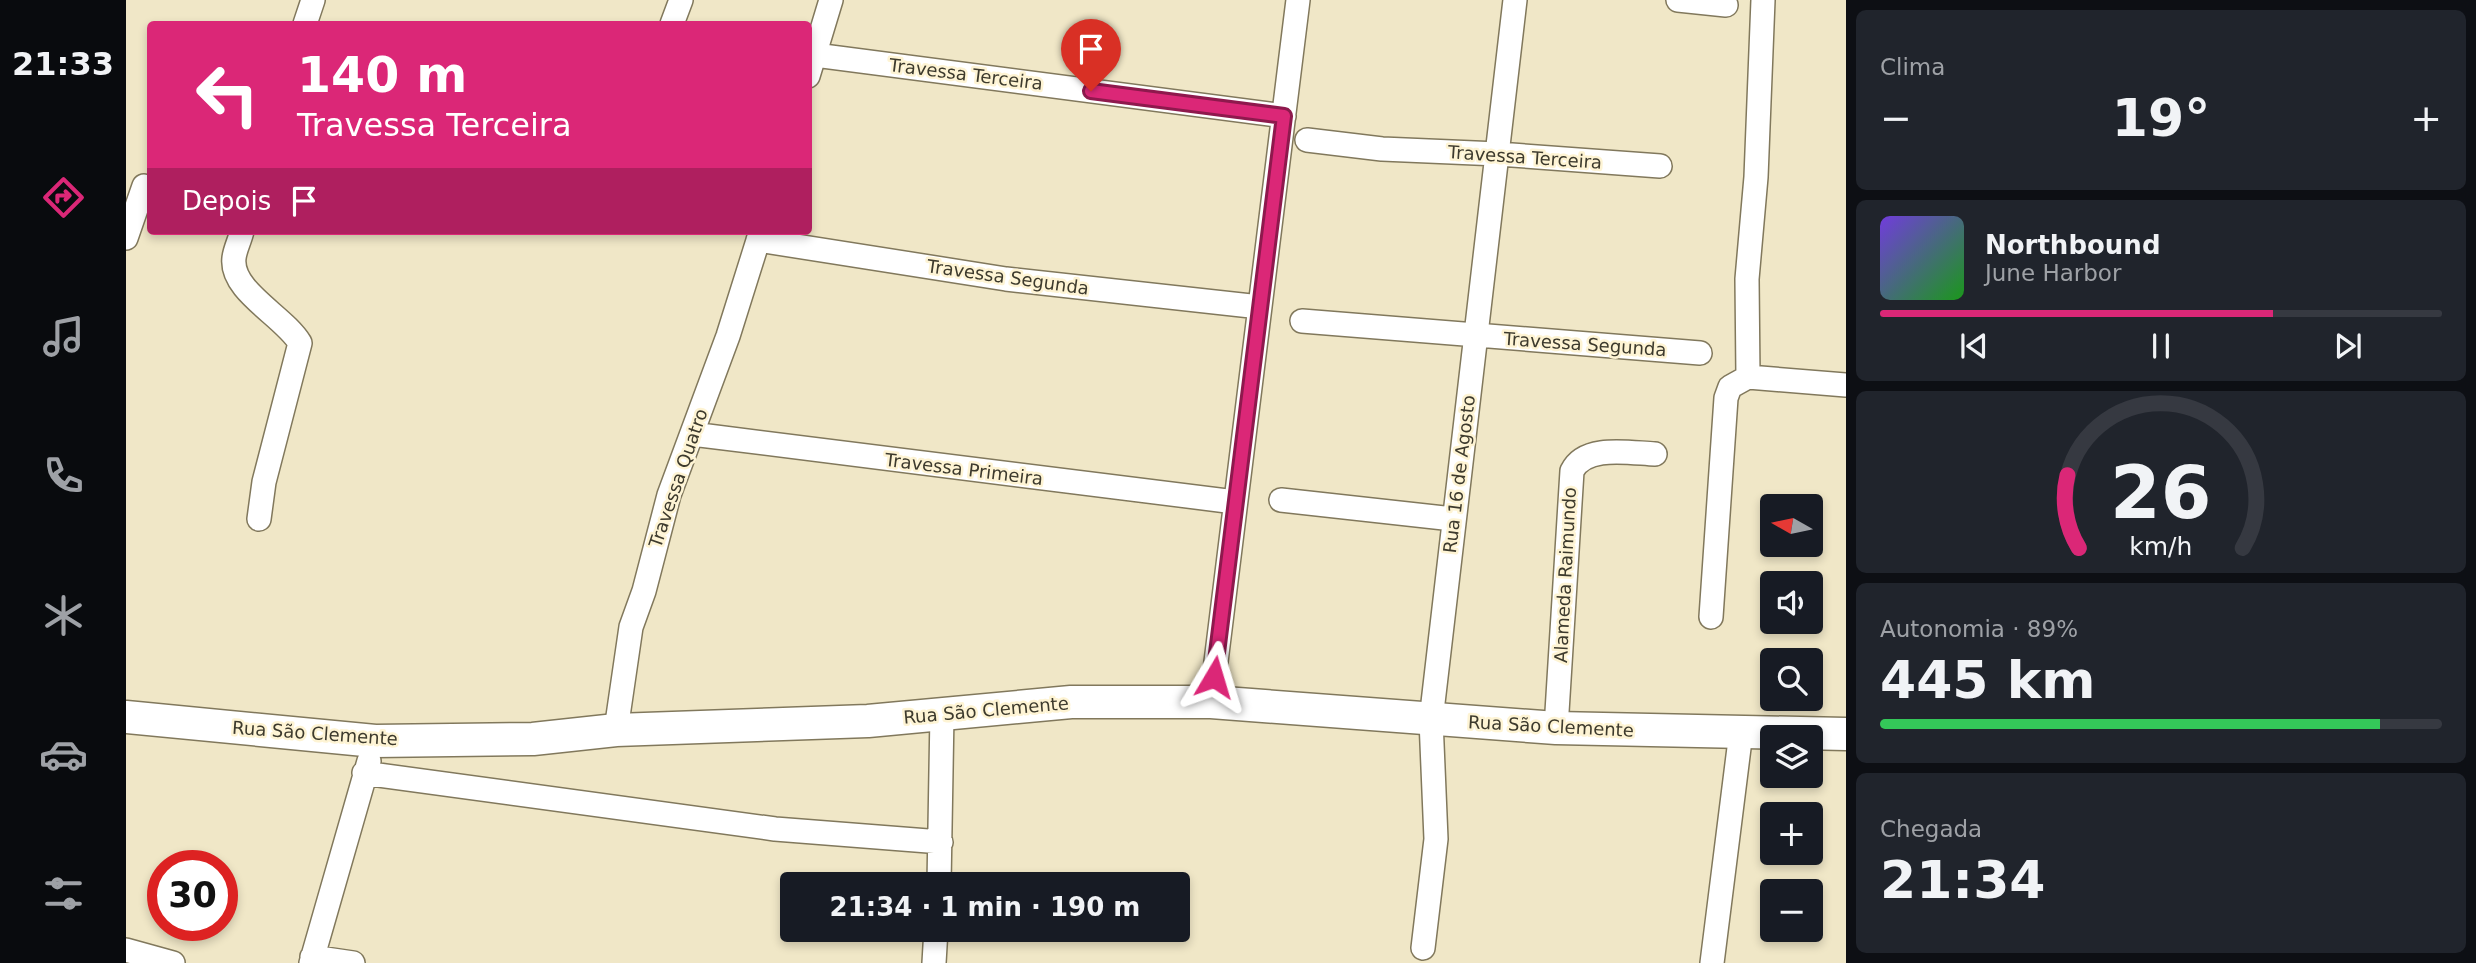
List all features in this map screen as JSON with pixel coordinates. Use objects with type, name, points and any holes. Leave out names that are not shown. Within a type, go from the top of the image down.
[{"type":"main road","name":"Rua São Clemente","points":[[126,717],[375,741],[533,739],[616,730],[868,721],[1071,702],[1211,702],[1556,727],[1846,734]]},
{"type":"street","points":[[306,21],[313,0]]},
{"type":"street","points":[[673,21],[681,0]]},
{"type":"street","points":[[812,65],[831,0]]},
{"type":"street","points":[[1211,702],[1298,0]]},
{"type":"street","name":"Rua 16 de Agosto","points":[[1423,948],[1436,839],[1431,720],[1515,0]]},
{"type":"street","points":[[1678,0],[1726,5]]},
{"type":"street","points":[[1748,377],[1747,279],[1756,177],[1763,0]]},
{"type":"street","name":"Travessa Terceira","points":[[812,65],[1284,116]]},
{"type":"street","name":"Travessa Terceira","points":[[1307,140],[1382,149],[1660,166]]},
{"type":"street","points":[[126,238],[140,184]]},
{"type":"street","points":[[241,235],[234,260],[237,276],[254,298],[286,324],[300,343],[264,482],[259,519]]},
{"type":"street","name":"Travessa Segunda","points":[[759,236],[1006,279],[1260,307]]},
{"type":"street","name":"Travessa Quatro","points":[[616,730],[631,627],[644,591],[669,495],[728,336],[759,236]]},
{"type":"street","name":"Travessa Segunda","points":[[1302,321],[1700,353]]},
{"type":"street","points":[[1711,617],[1726,398],[1730,387],[1748,377],[1846,385]]},
{"type":"street","name":"Travessa Primeira","points":[[692,434],[1235,502]]},
{"type":"street","name":"Alameda Raimundo","points":[[1556,727],[1572,471],[1575,465],[1587,456],[1611,453],[1655,454]]},
{"type":"street","points":[[1281,500],[1453,519]]},
{"type":"street","points":[[940,872],[942,714]]},
{"type":"street","points":[[1712,963],[1741,732]]},
{"type":"street","points":[[353,963],[311,960],[375,741]]},
{"type":"street","points":[[364,773],[775,829],[941,842]]},
{"type":"street","points":[[934,963],[935,942]]},
{"type":"street","points":[[126,950],[173,963]]},
{"type":"route","points":[[1091,91],[1284,116],[1214,677]]}]
